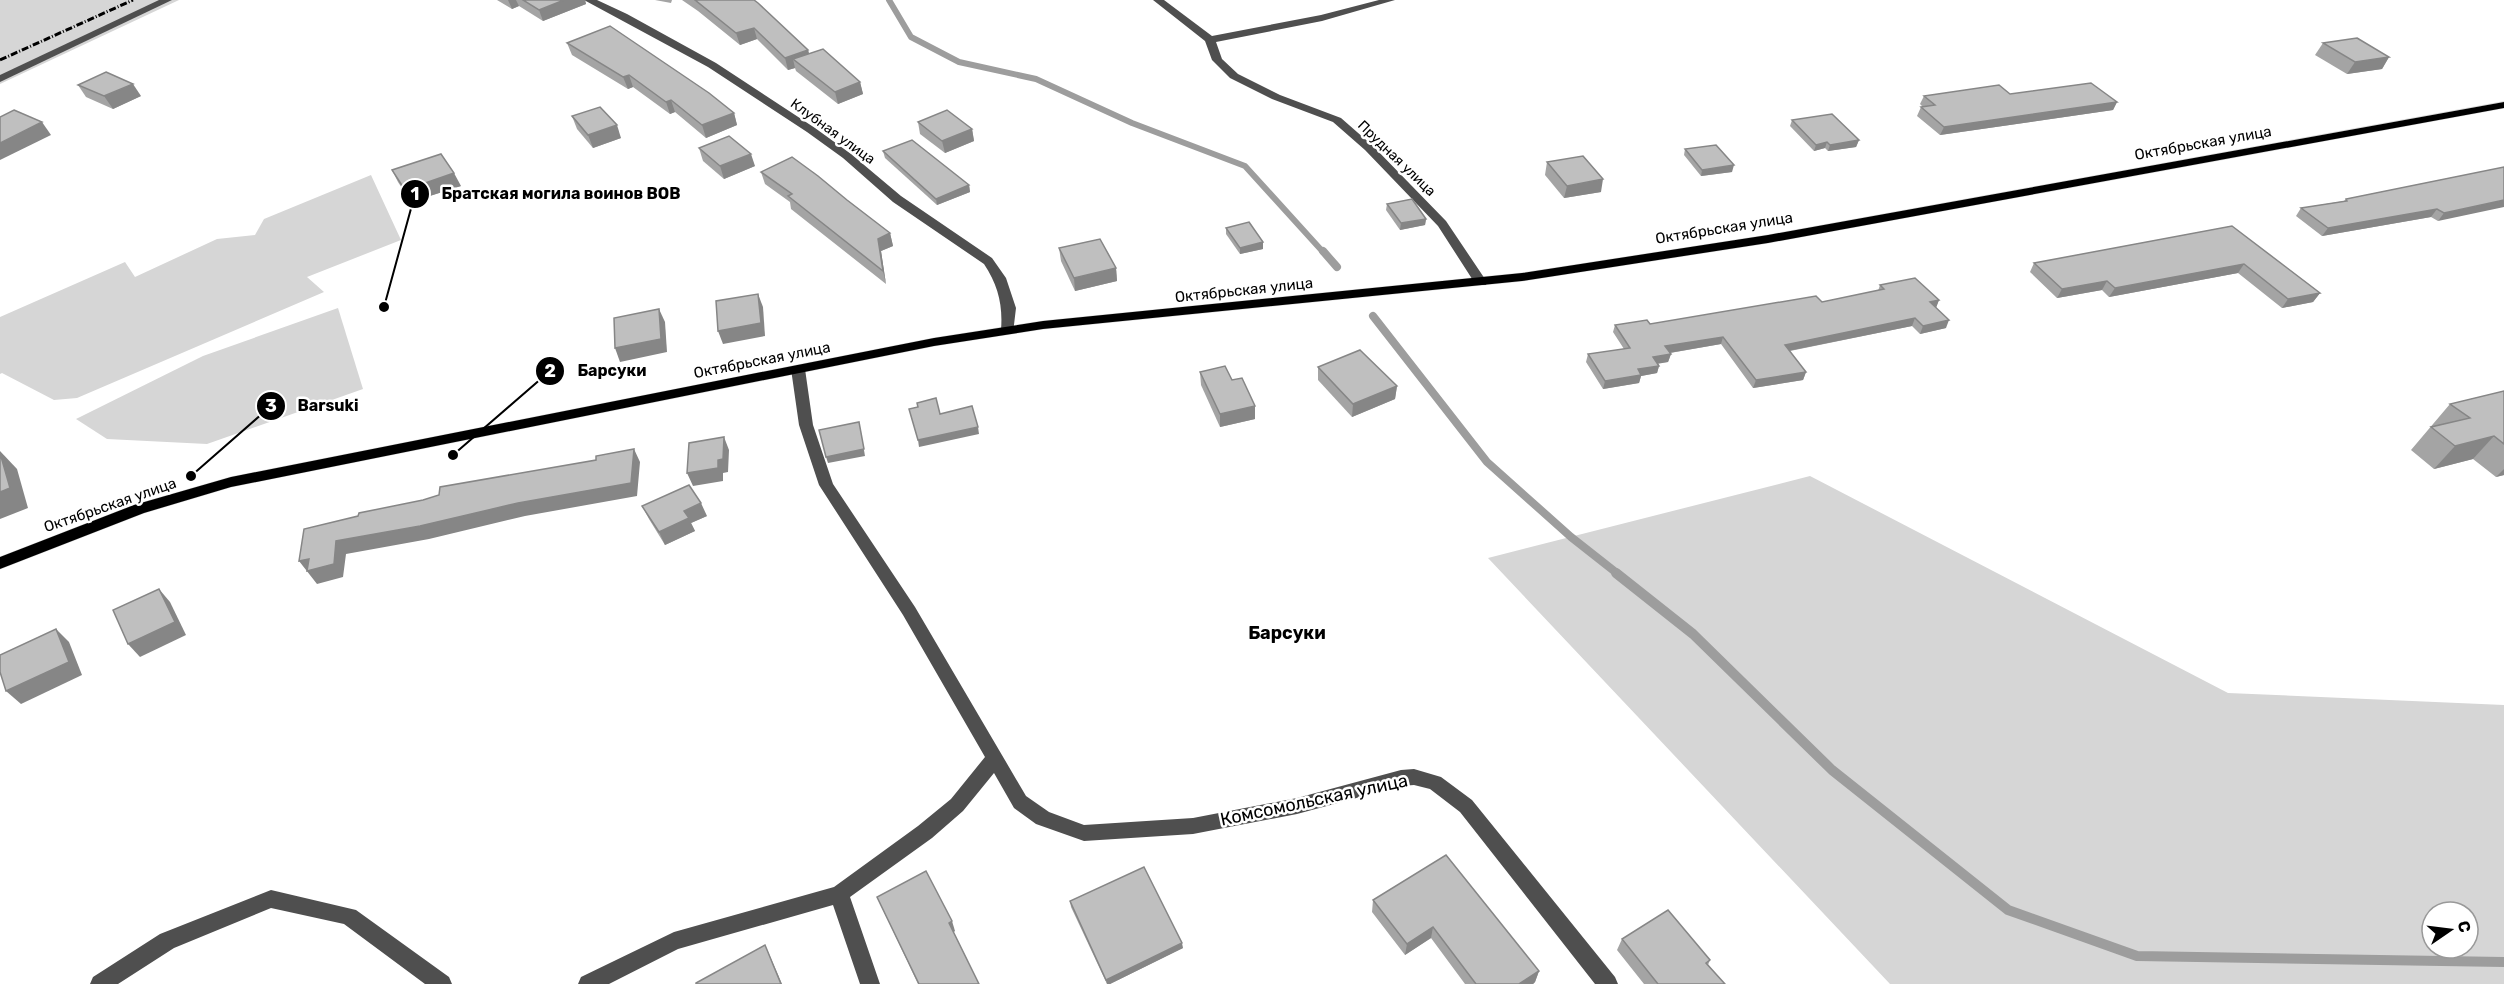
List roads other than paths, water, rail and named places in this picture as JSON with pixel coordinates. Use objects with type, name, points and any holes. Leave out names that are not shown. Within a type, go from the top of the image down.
[{"type":"main road","name":"Октябрьская улица","points":[[0,564],[139,509],[231,482],[798,369],[1008,330],[1481,282],[1768,239],[2504,105]]},
{"type":"street","points":[[0,79],[167,0]]},
{"type":"street","name":"Клубная улица","points":[[589,0],[712,65],[811,130],[847,156],[897,199],[988,261],[1000,278],[1009,308],[1008,330]]},
{"type":"street","name":"Прудная улица","points":[[1158,0],[1210,40],[1216,60],[1234,76],[1276,97],[1337,120],[1370,148],[1442,224],[1481,282]]},
{"type":"street","points":[[1210,40],[1241,32],[1322,18],[1390,0]]},
{"type":"street","name":"Комсомольская улица","points":[[798,369],[806,425],[826,485],[909,611],[1020,802],[1043,818],[1084,833],[1193,826],[1297,806],[1401,778],[1414,777],[1436,783],[1466,806],[1608,984]]},
{"type":"street","points":[[588,984],[675,941],[839,894],[957,806],[995,758]]},
{"type":"street","points":[[839,894],[870,984]]},
{"type":"street","points":[[100,984],[167,941],[271,898],[349,916],[442,984]]},
{"type":"waterway","points":[[889,0],[911,37],[959,62],[1036,79],[1132,123],[1245,166],[1324,253]]},
{"type":"waterway","points":[[1323,251],[1337,267]]},
{"type":"waterway","points":[[1373,316],[1487,462],[1571,537],[1618,574]]},
{"type":"waterway","points":[[1616,573],[1693,634],[1832,770],[2008,910],[2137,956],[2504,962]]},
{"type":"railway","points":[[0,60],[133,0]]},
{"type":"place","name":"Братская могила воинов ВОВ","points":[[384,307]]},
{"type":"place","name":"Барсуки","points":[[453,455]]},
{"type":"place","name":"Barsuki","points":[[191,476]]},
{"type":"district","name":"Барсуки","points":[[1287,633]]}]
